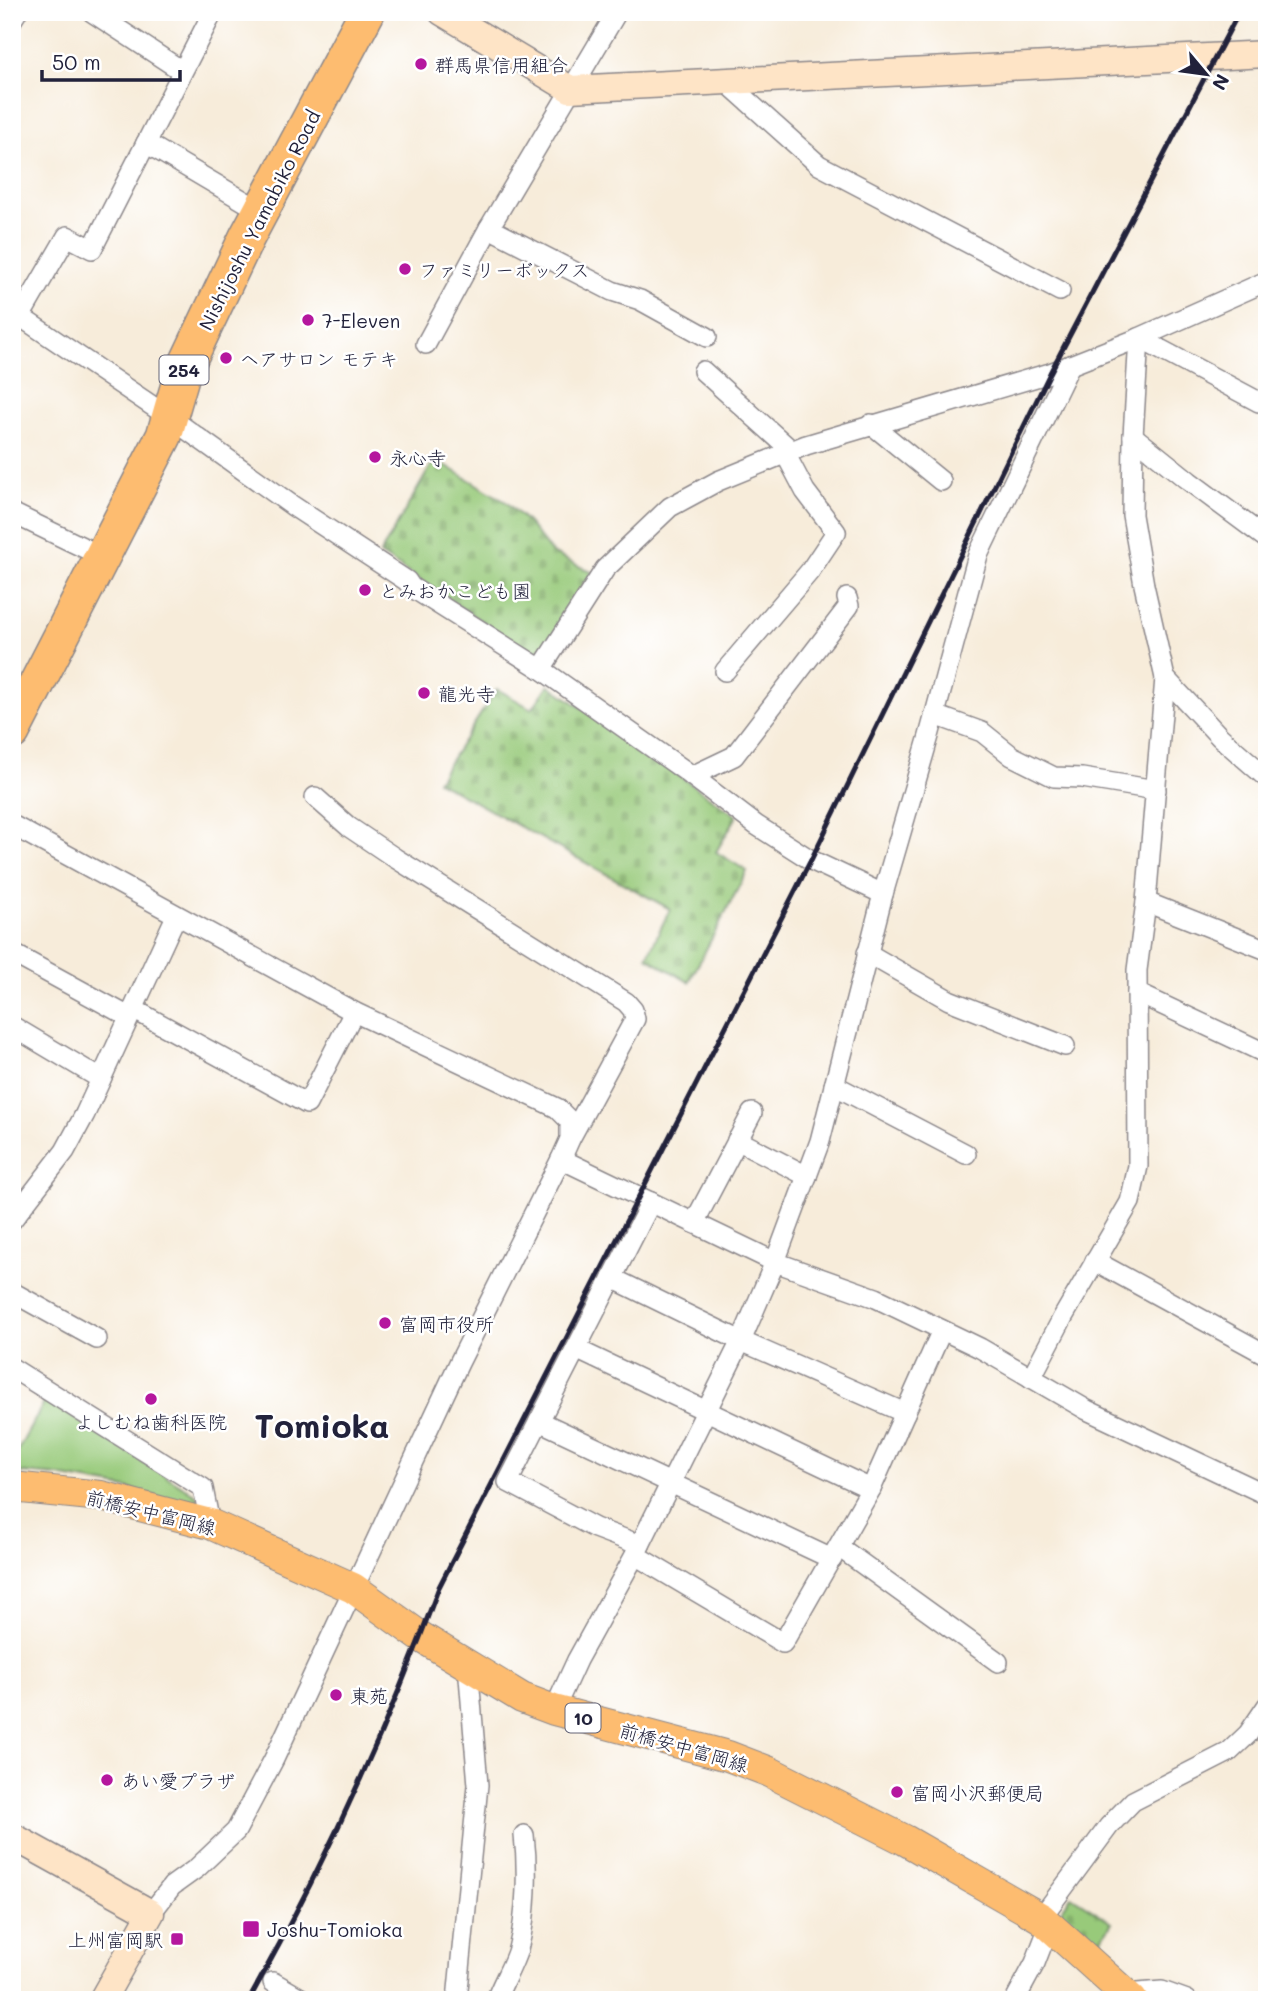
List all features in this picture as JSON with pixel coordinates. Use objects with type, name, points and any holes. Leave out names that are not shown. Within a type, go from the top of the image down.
[{"type":"highway","name":"Nishijoshu Yamabiko Road","points":[[12,732],[164,436],[182,374],[261,211],[367,12]]},
{"type":"main road","name":"前橋安中富岡線","points":[[12,1487],[101,1496],[210,1524],[353,1588],[421,1637],[522,1698],[554,1710],[728,1756],[770,1772],[905,1840],[1045,1921],[1120,1994]]},
{"type":"street","points":[[12,20],[17,12]]},
{"type":"street","points":[[92,12],[182,71]]},
{"type":"street","points":[[213,12],[92,249],[67,236],[15,315],[407,581],[411,587],[541,669],[756,825],[811,860],[883,894]]},
{"type":"street","points":[[442,12],[570,89],[1267,54]]},
{"type":"street","points":[[426,344],[489,228],[617,12]]},
{"type":"street","points":[[724,80],[819,165],[1060,291]]},
{"type":"street","points":[[146,143],[261,211]]},
{"type":"street","points":[[489,228],[612,291],[640,300],[707,337]]},
{"type":"street","points":[[541,669],[605,569],[670,507],[718,481],[788,452],[871,424],[954,402],[1070,365],[1139,338],[1267,281]]},
{"type":"street","points":[[1139,338],[1259,402]]},
{"type":"street","points":[[1031,1378],[1130,1202],[1138,1166],[1137,970],[1146,902],[1166,678],[1144,585],[1132,515],[1133,436],[1139,338]]},
{"type":"street","points":[[554,1710],[577,1660],[638,1550],[741,1341],[775,1262],[820,1141],[867,953],[978,555],[1070,365]]},
{"type":"street","points":[[702,371],[788,452],[805,491],[836,532],[788,598],[725,671]]},
{"type":"street","points":[[871,424],[941,481]]},
{"type":"street","points":[[1133,436],[1267,539]]},
{"type":"street","points":[[12,513],[103,557]]},
{"type":"street","points":[[692,776],[734,756],[849,606],[847,598]]},
{"type":"street","points":[[1166,678],[1220,737],[1267,778]]},
{"type":"street","points":[[935,715],[982,732],[1012,756],[1054,777],[1082,778],[1156,790]]},
{"type":"street","points":[[102,2000],[151,1913],[172,1886],[197,1868],[236,1832],[274,1759],[459,1363],[570,1139],[635,1019],[633,1010],[626,1002],[395,858],[349,827],[314,797]]},
{"type":"street","points":[[12,825],[354,1012],[557,1108],[570,1121],[570,1139]]},
{"type":"street","points":[[1146,902],[1267,950]]},
{"type":"street","points":[[12,1220],[65,1151],[176,916]]},
{"type":"street","points":[[12,953],[307,1104],[354,1012]]},
{"type":"street","points":[[867,953],[948,1000],[1065,1046]]},
{"type":"street","points":[[1137,993],[1267,1054]]},
{"type":"street","points":[[12,1026],[101,1079]]},
{"type":"street","points":[[834,1085],[965,1153]]},
{"type":"street","points":[[694,1223],[752,1113]]},
{"type":"street","points":[[737,1140],[807,1176]]},
{"type":"street","points":[[561,1159],[775,1262],[876,1298],[980,1348],[1087,1410],[1267,1495]]},
{"type":"street","points":[[651,1202],[508,1482],[638,1550],[783,1643],[871,1489],[942,1330]]},
{"type":"street","points":[[1095,1261],[1267,1355]]},
{"type":"street","points":[[612,1278],[741,1341],[905,1413]]},
{"type":"street","points":[[12,1292],[97,1339]]},
{"type":"street","points":[[576,1349],[871,1489]]},
{"type":"street","points":[[12,1368],[203,1488],[210,1524]]},
{"type":"street","points":[[539,1421],[670,1482],[835,1553],[998,1662]]},
{"type":"street","points":[[457,2000],[478,1785],[468,1665]]},
{"type":"street","points":[[1015,2000],[1035,1963],[1045,1921],[1110,1826],[1133,1801],[1228,1752],[1248,1734],[1267,1706]]},
{"type":"street","points":[[496,2000],[519,1940],[526,1854],[524,1835]]},
{"type":"street","points":[[12,1836],[151,1913]]},
{"type":"street","points":[[273,1982],[304,2000]]},
{"type":"street","points":[[1120,1994],[1162,1991],[1188,2000]]},
{"type":"green space","points":[[435,459],[506,502],[528,523],[552,553],[593,573],[539,659],[380,554]]},
{"type":"green space","points":[[549,685],[737,816],[716,852],[747,871],[689,982],[647,957],[670,909],[437,781],[497,689],[532,709]]},
{"type":"green space","points":[[46,1399],[199,1497],[196,1505],[189,1507],[126,1488],[58,1476],[12,1472],[12,1461]]},
{"type":"green space","points":[[1071,1896],[1112,1922],[1093,1953],[1056,1918]]},
{"type":"railway","points":[[249,2000],[303,1899],[376,1745],[439,1587],[811,860],[1050,373],[1239,12]]},
{"type":"place","name":"群馬県信用組合","points":[[421,64]]},
{"type":"place","name":"ファミリーボックス","points":[[405,269]]},
{"type":"place","name":"7-Eleven","points":[[308,320]]},
{"type":"place","name":"ヘアサロン モテキ","points":[[226,358]]},
{"type":"place","name":"永心寺","points":[[375,457]]},
{"type":"place","name":"とみおかこども園","points":[[365,590]]},
{"type":"place","name":"龍光寺","points":[[424,693]]},
{"type":"place","name":"富岡市役所","points":[[385,1323]]},
{"type":"place","name":"よしむね歯科医院","points":[[151,1399]]},
{"type":"place","name":"東苑","points":[[336,1695]]},
{"type":"place","name":"あい愛プラザ","points":[[107,1780]]},
{"type":"place","name":"富岡小沢郵便局","points":[[897,1792]]},
{"type":"place","name":"Joshu-Tomioka","points":[[251,1929]]},
{"type":"place","name":"上州富岡駅","points":[[177,1939]]},
{"type":"district","name":"Tomioka","points":[[322,1424]]}]
